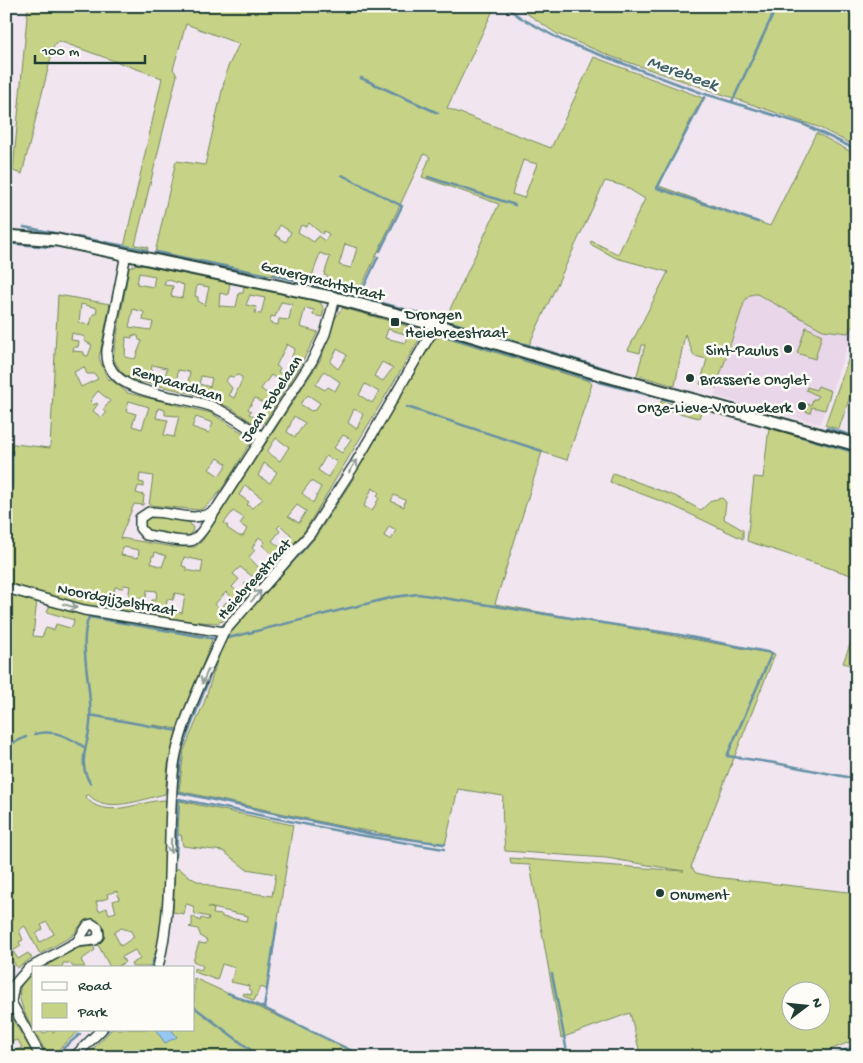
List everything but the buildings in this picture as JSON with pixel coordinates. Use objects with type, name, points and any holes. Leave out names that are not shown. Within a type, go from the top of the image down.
[{"type":"street","name":"Gavergrachtstraat","points":[[6,236],[57,240],[335,298],[436,325],[596,374],[713,404],[857,445]]},
{"type":"street","name":"Renpaardlaan","points":[[126,254],[106,358],[113,372],[129,386],[211,406],[262,437]]},
{"type":"street","name":"Jean Fobelaan","points":[[217,508],[209,516],[198,517],[149,512],[140,518],[140,528],[146,535],[190,541],[200,533],[217,508],[312,361],[325,334],[335,298]]},
{"type":"street","name":"Heiebreestraat","points":[[158,966],[168,915],[173,786],[178,749],[224,632],[310,534],[355,464],[436,325]]},
{"type":"street","name":"Noordgijzelstraat","points":[[6,588],[84,610],[224,632]]},
{"type":"street","points":[[33,966],[76,942]]},
{"type":"street","points":[[32,967],[19,977],[11,993],[9,1003],[41,1057]]},
{"type":"street","points":[[74,1057],[101,1030]]},
{"type":"shaded area","name":"Sint-Paulus","points":[[757,294],[823,330],[843,333],[854,327],[820,424],[714,396],[744,303],[747,297]]},
{"type":"green space","points":[[28,6],[495,6],[447,108],[551,148],[594,57],[703,98],[659,186],[770,226],[816,133],[857,155],[857,321],[848,333],[823,330],[757,294],[752,294],[744,303],[716,388],[700,384],[707,359],[694,356],[685,334],[675,386],[637,375],[645,345],[642,345],[640,353],[628,350],[668,272],[616,258],[590,244],[591,241],[618,254],[645,199],[624,186],[605,181],[529,345],[445,320],[499,204],[422,177],[430,157],[424,154],[358,294],[237,268],[155,253],[176,161],[205,165],[227,69],[239,44],[186,24],[173,69],[177,75],[135,245],[148,247],[147,252],[124,247],[162,78],[59,41],[54,45],[22,174],[13,171]],"holes":[[[523,160],[537,164],[524,198],[512,194]],[[309,223],[322,234],[324,231],[329,234],[325,241],[318,236],[314,242],[298,232],[301,225],[306,227]],[[280,225],[291,232],[286,242],[275,235]],[[345,244],[357,248],[351,268],[339,265]],[[320,253],[330,257],[324,275],[332,278],[329,285],[311,279]]]},
{"type":"green space","points":[[516,6],[857,6],[857,147],[818,127],[613,57],[557,34]]},
{"type":"green space","points":[[137,264],[230,283],[228,295],[220,293],[219,306],[236,307],[239,293],[243,293],[244,286],[320,302],[324,309],[322,317],[313,315],[314,310],[305,308],[300,327],[318,332],[298,370],[264,423],[256,425],[231,408],[214,401],[191,393],[133,380],[121,372],[113,358],[129,268]],"holes":[[[139,273],[155,276],[153,287],[137,284]],[[166,279],[184,285],[182,298],[171,296],[173,286],[164,285]],[[197,285],[209,287],[205,305],[198,301],[198,297],[195,296]],[[250,295],[265,298],[261,314],[255,313],[256,307],[246,305]],[[281,302],[292,304],[289,320],[279,319],[278,325],[270,323],[271,316],[275,317]],[[133,309],[144,312],[143,320],[153,322],[151,330],[129,327]],[[138,336],[139,340],[142,341],[135,359],[125,357],[126,337]],[[287,344],[295,349],[288,365],[290,367],[284,376],[278,372],[280,368],[276,366]],[[152,365],[167,368],[165,378],[151,375]],[[178,370],[190,372],[188,383],[177,380]],[[238,375],[242,377],[234,398],[229,395],[232,388],[226,381],[229,376]],[[271,375],[281,382],[271,396],[261,389]],[[201,376],[212,378],[210,387],[199,384]],[[255,398],[265,405],[260,416],[257,415],[255,417],[249,414],[251,411],[248,409]]]},
{"type":"green space","points":[[58,295],[110,304],[99,358],[108,380],[110,379],[128,393],[211,413],[248,436],[250,444],[227,481],[213,499],[199,510],[149,505],[153,476],[140,474],[139,482],[144,483],[144,487],[138,486],[136,493],[144,495],[143,505],[134,504],[120,538],[174,547],[195,547],[202,541],[319,362],[336,318],[343,308],[411,327],[419,340],[304,532],[225,620],[217,623],[185,621],[80,606],[6,583],[6,443],[50,448]],"holes":[[[81,304],[97,308],[96,314],[93,314],[90,325],[79,323]],[[388,329],[408,335],[406,343],[385,338]],[[72,333],[85,337],[84,341],[92,345],[88,356],[84,355],[84,352],[73,351],[74,347],[78,347],[79,341],[71,340]],[[337,349],[347,355],[338,369],[330,362]],[[382,362],[393,368],[383,381],[374,376]],[[84,367],[87,374],[95,374],[98,379],[81,387],[74,372]],[[324,371],[340,382],[335,391],[328,387],[325,390],[316,385]],[[365,384],[379,392],[372,403],[359,395]],[[98,391],[110,401],[103,410],[106,413],[102,418],[93,411],[98,404],[94,405],[90,401]],[[308,395],[320,403],[315,410],[311,411],[300,404]],[[129,401],[149,407],[142,429],[132,426],[136,414],[126,411]],[[158,408],[165,410],[165,415],[179,416],[174,437],[164,435],[168,420],[156,418]],[[354,409],[363,414],[357,429],[348,423]],[[294,416],[305,423],[295,437],[287,432]],[[196,417],[213,423],[209,433],[192,427]],[[343,435],[351,439],[342,453],[334,448]],[[276,438],[289,447],[280,461],[267,452]],[[326,456],[337,462],[328,477],[318,470]],[[218,458],[227,464],[219,476],[209,469]],[[264,463],[277,472],[270,483],[258,476]],[[311,481],[321,487],[313,503],[302,493]],[[245,485],[263,499],[252,508],[247,505],[249,502],[239,495]],[[297,505],[306,511],[299,523],[288,516]],[[233,511],[244,518],[240,524],[247,529],[243,536],[239,536],[227,528],[228,526],[224,523]],[[280,525],[291,535],[280,547],[272,541],[280,531],[277,528]],[[259,537],[265,542],[262,545],[273,555],[259,568],[249,557],[255,550],[252,548]],[[123,547],[139,550],[138,558],[121,555]],[[155,552],[166,556],[162,567],[151,563]],[[184,557],[203,561],[201,573],[186,570],[186,567],[182,566]],[[240,567],[253,577],[244,584],[246,586],[239,593],[232,587],[239,579],[233,574]],[[124,585],[130,586],[127,606],[121,605],[121,600],[113,598],[115,587],[123,588]],[[147,590],[157,591],[156,600],[152,600],[151,610],[138,607],[140,598],[146,598]],[[226,592],[232,597],[229,604],[226,602],[220,609],[215,604]],[[175,593],[185,595],[182,613],[166,610],[167,599],[173,600]]]},
{"type":"green space","points":[[806,327],[822,335],[815,359],[797,353]]},
{"type":"green space","points":[[857,335],[857,375],[839,429],[825,425]]},
{"type":"green space","points":[[442,336],[589,381],[592,384],[567,460],[542,452],[495,604],[775,654],[691,867],[696,873],[714,877],[848,892],[857,895],[857,1039],[813,1057],[641,1057],[630,1013],[561,1038],[530,865],[511,864],[510,858],[684,871],[606,858],[505,851],[502,816],[503,796],[458,789],[445,845],[340,826],[179,791],[184,750],[204,703],[224,639],[248,610],[315,538],[355,476],[352,473],[414,368],[434,339]],"holes":[[[372,488],[379,492],[377,496],[379,498],[372,511],[364,506]],[[394,495],[405,500],[404,507],[391,501]],[[389,526],[396,530],[391,540],[384,536]]]},
{"type":"green space","points":[[818,386],[831,391],[825,410],[812,407],[810,413],[805,411],[807,404],[811,405],[813,399],[817,399],[818,396],[806,390],[807,387],[816,390]]},
{"type":"green space","points":[[661,401],[701,412],[699,418],[659,408]]},
{"type":"green space","points":[[769,428],[857,453],[857,577],[747,541],[754,477],[763,478]]},
{"type":"green space","points":[[613,473],[675,496],[701,510],[712,500],[722,498],[726,502],[724,519],[743,530],[743,539],[671,505],[610,482]]},
{"type":"green space","points":[[153,516],[189,522],[193,528],[191,534],[187,537],[174,538],[160,536],[143,529],[145,517]]},
{"type":"green space","points":[[6,594],[37,600],[33,636],[42,637],[46,628],[54,630],[56,624],[70,628],[73,626],[74,620],[47,612],[51,603],[89,616],[209,637],[212,640],[179,729],[153,725],[178,731],[168,764],[165,794],[114,805],[104,804],[88,794],[85,796],[93,804],[102,808],[112,809],[166,800],[162,914],[155,956],[150,966],[132,966],[131,964],[140,959],[135,950],[122,957],[125,962],[119,966],[109,966],[98,945],[103,938],[104,931],[101,925],[94,919],[84,921],[72,936],[40,954],[25,926],[19,930],[23,940],[19,942],[21,946],[13,951],[18,959],[28,953],[32,958],[17,968],[6,950]],"holes":[[[117,891],[119,899],[113,901],[116,912],[109,914],[107,908],[99,911],[96,902],[108,898],[107,894]],[[47,922],[54,934],[40,942],[36,934],[43,929],[41,925]],[[121,928],[131,931],[134,937],[121,946],[114,933]]]},
{"type":"green space","points":[[857,626],[857,667],[843,663]]},
{"type":"green space","points":[[180,801],[293,825],[267,989],[260,987],[254,1001],[243,995],[244,993],[251,995],[252,991],[249,989],[249,986],[231,982],[235,968],[222,964],[217,980],[195,972],[195,968],[201,970],[203,966],[193,961],[199,943],[206,944],[207,940],[201,937],[198,929],[189,927],[192,926],[192,916],[200,921],[201,918],[208,920],[209,917],[195,914],[193,906],[186,904],[184,914],[173,912],[175,870],[177,868],[195,880],[217,888],[272,896],[276,874],[246,869],[223,851],[183,846],[181,835],[176,835],[176,802]],"holes":[[[208,907],[248,916],[247,921],[213,914],[214,909]]]},
{"type":"green space","points":[[93,946],[95,950],[81,960],[84,966],[72,966],[70,963],[63,963],[62,966],[45,966],[78,948]]},
{"type":"green space","points":[[32,974],[32,1026],[20,999],[21,984]]},
{"type":"green space","points":[[195,978],[352,1050],[350,1057],[85,1057],[111,1030],[195,1030]]},
{"type":"green space","points":[[6,1013],[10,1015],[35,1057],[8,1057],[11,1055],[10,1052],[22,1048],[18,1040],[6,1043],[6,1031],[11,1028],[6,1020]]},
{"type":"green space","points":[[34,1030],[41,1030],[43,1034],[50,1030],[53,1032],[57,1030],[80,1030],[50,1057]]},
{"type":"water","points":[[156,1030],[172,1030],[177,1037],[165,1043]]},
{"type":"waterway","name":"Merebeek","points":[[505,6],[521,18],[563,41],[702,93],[803,124],[857,150]]},
{"type":"waterway","points":[[732,102],[777,6]]},
{"type":"waterway","points":[[361,78],[438,113]]},
{"type":"waterway","points":[[706,94],[657,188],[758,222]]},
{"type":"waterway","points":[[342,175],[402,206],[380,251]]},
{"type":"waterway","points":[[428,177],[515,205]]},
{"type":"waterway","points":[[24,227],[70,236]]},
{"type":"waterway","points":[[77,237],[147,250]]},
{"type":"waterway","points":[[6,243],[50,247]]},
{"type":"waterway","points":[[156,252],[268,275]]},
{"type":"waterway","points":[[273,275],[360,295],[378,257]]},
{"type":"waterway","points":[[368,299],[464,326]]},
{"type":"waterway","points":[[469,327],[610,370]]},
{"type":"waterway","points":[[446,336],[592,380]]},
{"type":"waterway","points":[[599,382],[706,410]]},
{"type":"waterway","points":[[407,407],[542,451]]},
{"type":"waterway","points":[[827,428],[857,437]]},
{"type":"waterway","points":[[799,436],[857,453]]},
{"type":"waterway","points":[[6,446],[12,451],[12,488]]},
{"type":"waterway","points":[[336,503],[344,489]]},
{"type":"waterway","points":[[254,604],[306,547],[328,515]]},
{"type":"waterway","points":[[224,639],[394,597],[418,594],[680,635],[772,653],[727,756],[857,779]]},
{"type":"waterway","points":[[225,638],[244,616]]},
{"type":"waterway","points":[[90,783],[84,768],[84,754],[91,711],[85,655],[86,629],[89,617],[216,639],[210,651]]},
{"type":"waterway","points":[[219,652],[182,749],[177,792],[371,834],[445,844]]},
{"type":"waterway","points":[[90,715],[178,731]]},
{"type":"waterway","points":[[35,734],[55,733],[73,740],[84,747]]},
{"type":"waterway","points":[[6,746],[26,737]]},
{"type":"waterway","points":[[176,856],[179,799],[359,835],[444,849]]},
{"type":"waterway","points":[[228,993],[264,1008],[277,923]]},
{"type":"waterway","points":[[151,966],[157,950]]},
{"type":"waterway","points":[[552,974],[568,1057]]},
{"type":"waterway","points":[[195,1008],[260,1057]]},
{"type":"waterway","points":[[266,1009],[364,1057]]},
{"type":"waterway","points":[[95,1042],[108,1030]]},
{"type":"waterway","points":[[53,1057],[80,1034]]},
{"type":"waterway","points":[[829,1057],[857,1046]]},
{"type":"place","name":"Drongen Heiebreestraat","points":[[395,322]]},
{"type":"place","name":"Sint-Paulus","points":[[788,349]]},
{"type":"place","name":"Brasserie Onglet","points":[[690,378]]},
{"type":"place","name":"Onze-Lieve-Vrouwekerk","points":[[802,406]]},
{"type":"place","name":"Onument","points":[[660,893]]}]
